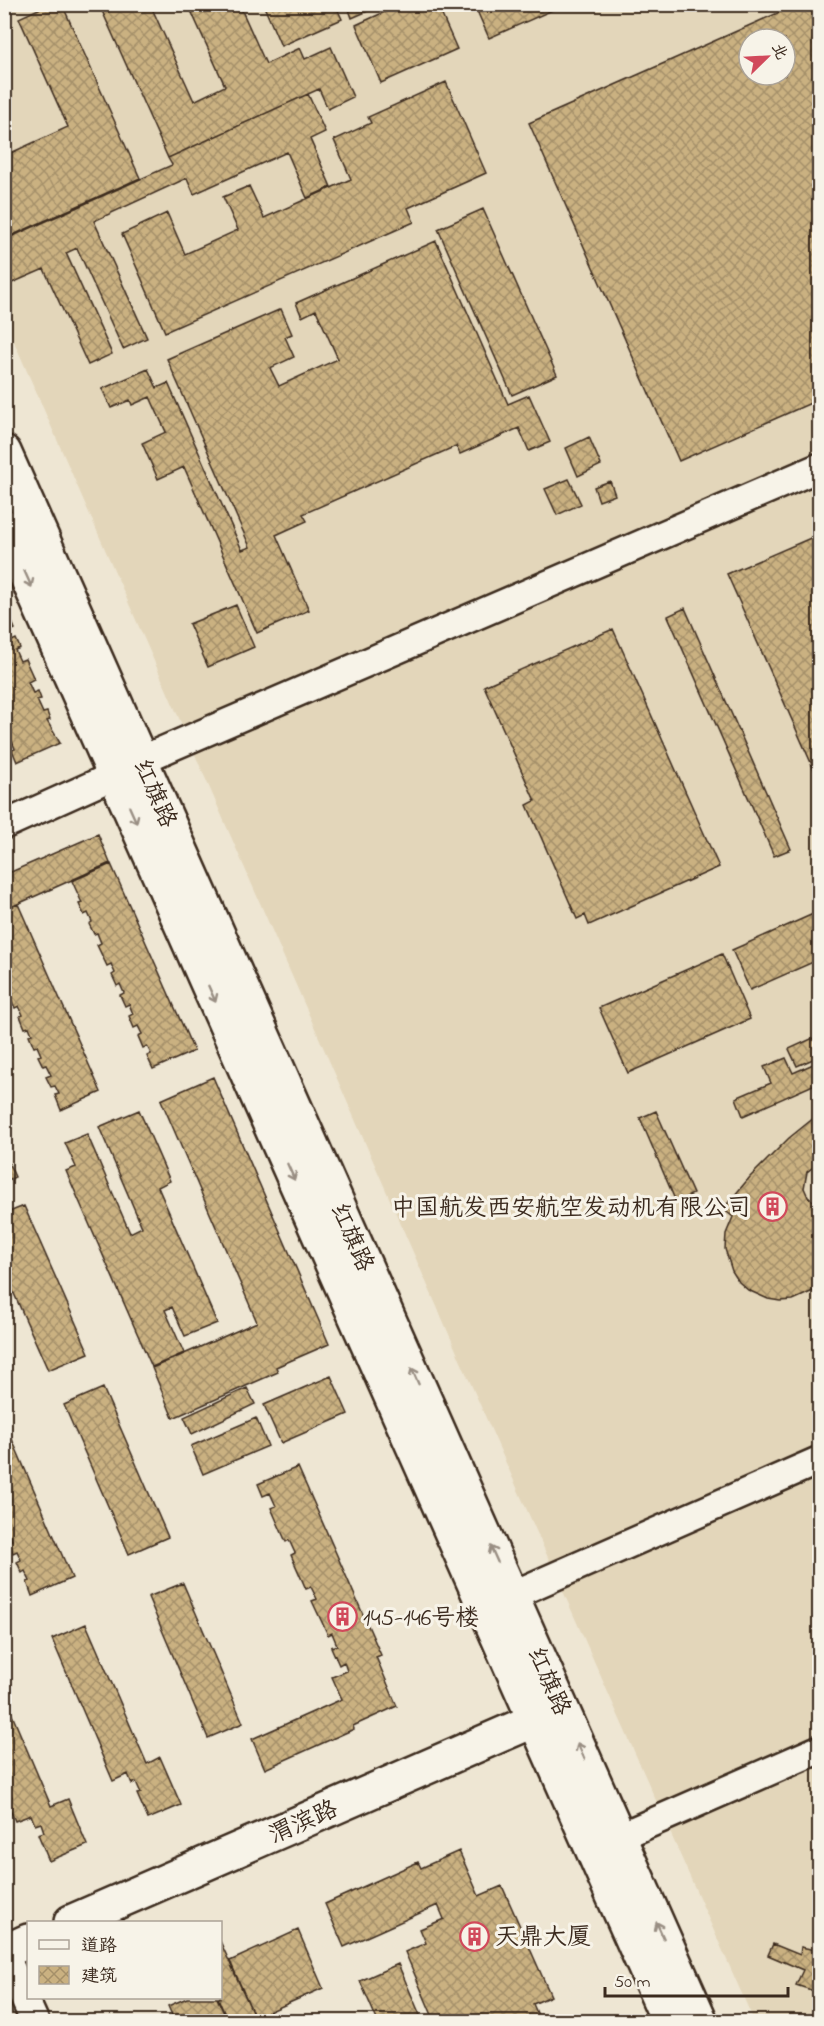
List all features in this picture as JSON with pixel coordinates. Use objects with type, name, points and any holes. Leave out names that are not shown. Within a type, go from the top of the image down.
[{"type":"main road","name":"红旗路","points":[[4,452],[128,767],[607,1845],[669,2022]]},
{"type":"main road","name":"红旗路","points":[[4,526],[128,767]]},
{"type":"main road","name":"红旗路","points":[[498,1601],[535,1720],[607,1845],[701,2022]]},
{"type":"main road","name":"渭滨路","points":[[76,1921],[535,1720]]},
{"type":"main road","points":[[4,1952],[27,1941]]},
{"type":"street","points":[[4,825],[128,767],[819,467]]},
{"type":"street","points":[[498,1601],[819,1460]]},
{"type":"street","points":[[607,1845],[819,1749]]},
{"type":"street","points":[[4,1952],[35,2022]]},
{"type":"shaded area","points":[[4,5],[819,5],[819,2021],[754,2021],[466,1373],[5,321]]},
{"type":"building","points":[[49,4],[62,4],[140,178],[4,239],[4,156],[68,127],[19,18]]},
{"type":"building","points":[[99,4],[150,4],[194,101],[225,86],[188,4],[239,4],[266,64],[300,48],[305,59],[331,47],[353,97],[328,109],[319,89],[168,158]]},
{"type":"building","points":[[263,4],[335,4],[342,19],[281,46]]},
{"type":"building","points":[[347,4],[384,4],[352,18]]},
{"type":"building","points":[[402,4],[437,4],[457,49],[381,83],[356,25]]},
{"type":"building","points":[[474,4],[566,4],[489,38]]},
{"type":"building","points":[[798,4],[820,4],[820,399],[679,461],[529,123],[737,31],[737,87],[797,87],[797,27],[746,27]]},
{"type":"building","points":[[446,82],[486,173],[408,208],[414,222],[165,332],[122,234],[167,213],[185,254],[238,230],[223,197],[249,186],[264,218],[351,179],[334,140],[371,123],[368,117]]},
{"type":"building","points":[[308,94],[325,132],[310,139],[331,187],[307,198],[287,152],[194,194],[187,178],[94,221],[147,338],[123,349],[77,248],[66,253],[112,354],[88,365],[44,269],[12,283],[4,266],[4,240],[172,165],[168,158]]},
{"type":"building","points":[[483,209],[557,375],[512,395],[438,229]]},
{"type":"building","points":[[436,241],[508,404],[529,395],[550,442],[529,451],[519,428],[460,454],[456,446],[303,514],[307,521],[276,535],[309,610],[257,633],[184,467],[158,479],[142,443],[166,432],[150,397],[132,405],[130,400],[111,408],[102,389],[148,369],[157,388],[168,383],[242,550],[250,547],[167,359],[281,309],[292,334],[285,337],[294,357],[270,368],[279,386],[338,359],[316,310],[302,317],[296,303]]},
{"type":"building","points":[[589,437],[601,465],[578,476],[566,448]]},
{"type":"building","points":[[569,479],[581,504],[557,515],[545,489]]},
{"type":"building","points":[[610,481],[615,495],[599,501],[594,487]]},
{"type":"building","points":[[820,534],[820,783],[727,574]]},
{"type":"building","points":[[236,605],[254,647],[208,667],[189,624]]},
{"type":"building","points":[[685,608],[791,849],[774,856],[668,616]]},
{"type":"building","points":[[10,617],[15,629],[8,632],[12,641],[16,639],[20,648],[15,650],[20,661],[25,659],[34,679],[28,682],[33,693],[38,691],[41,699],[37,700],[43,713],[47,712],[50,720],[47,721],[60,743],[17,762],[12,750],[15,749],[11,739],[7,740],[4,735],[4,618]]},
{"type":"building","points":[[613,629],[719,867],[589,925],[585,915],[577,919],[527,805],[535,801],[484,686]]},
{"type":"building","points":[[98,834],[110,863],[4,910],[4,875]]},
{"type":"building","points":[[111,864],[194,1051],[153,1069],[147,1056],[151,1054],[147,1046],[143,1048],[138,1036],[142,1034],[138,1026],[134,1028],[129,1016],[133,1014],[129,1004],[125,1006],[120,995],[124,993],[120,984],[117,986],[112,975],[115,973],[111,964],[107,966],[97,945],[101,943],[97,933],[94,934],[89,924],[92,922],[88,913],[84,915],[79,904],[82,903],[72,881]]},
{"type":"building","points":[[18,904],[101,1092],[61,1110],[55,1095],[59,1094],[55,1086],[51,1087],[46,1077],[51,1075],[46,1065],[43,1066],[38,1056],[41,1055],[37,1046],[34,1047],[29,1035],[32,1034],[29,1027],[25,1028],[19,1006],[15,1008],[5,985],[9,983],[4,972],[4,910]]},
{"type":"building","points":[[820,911],[820,959],[750,990],[732,950]]},
{"type":"building","points":[[722,954],[750,1019],[628,1073],[599,1008]]},
{"type":"building","points":[[820,1035],[820,1056],[797,1066],[789,1049]]},
{"type":"building","points":[[786,1058],[793,1073],[820,1061],[820,1082],[743,1116],[736,1098],[771,1083],[764,1067]]},
{"type":"building","points":[[213,1077],[329,1344],[276,1367],[278,1372],[173,1418],[152,1368],[257,1322],[161,1100]]},
{"type":"building","points":[[139,1110],[170,1181],[158,1187],[217,1323],[185,1336],[172,1307],[165,1310],[184,1353],[152,1367],[66,1171],[76,1167],[65,1143],[87,1134],[130,1233],[142,1227],[99,1127]]},
{"type":"building","points":[[656,1111],[693,1194],[676,1202],[640,1118]]},
{"type":"building","name":"中国航发西安航空发动机有限公司","points":[[820,1113],[820,1162],[807,1172],[804,1188],[808,1197],[820,1206],[820,1285],[813,1291],[793,1300],[768,1299],[748,1290],[732,1271],[725,1249],[726,1234],[733,1217],[723,1209],[750,1177],[789,1138]]},
{"type":"building","points":[[4,1153],[15,1177],[4,1182]]},
{"type":"building","points":[[24,1206],[89,1353],[48,1370],[4,1271],[4,1214]]},
{"type":"building","points":[[331,1376],[348,1414],[281,1443],[264,1405]]},
{"type":"building","points":[[103,1388],[168,1537],[129,1554],[64,1405]]},
{"type":"building","points":[[247,1388],[255,1404],[192,1434],[184,1417]]},
{"type":"building","points":[[256,1418],[268,1446],[203,1474],[191,1446]]},
{"type":"building","points":[[8,1430],[72,1578],[32,1596],[27,1582],[30,1581],[25,1571],[22,1573],[17,1562],[21,1560],[17,1551],[13,1553],[8,1541],[12,1540],[8,1531],[4,1530],[4,1432]]},
{"type":"building","name":"145-146号楼","points":[[298,1467],[381,1655],[376,1657],[397,1706],[353,1726],[354,1729],[265,1769],[252,1739],[342,1699],[332,1677],[347,1671],[344,1662],[339,1665],[331,1647],[337,1645],[332,1633],[328,1635],[312,1601],[317,1599],[311,1587],[306,1589],[291,1555],[295,1553],[289,1540],[286,1542],[271,1508],[276,1506],[270,1493],[263,1496],[258,1484]]},
{"type":"building","points":[[183,1583],[243,1723],[208,1738],[148,1597]]},
{"type":"building","points":[[86,1624],[147,1764],[160,1757],[181,1805],[148,1819],[137,1794],[141,1793],[136,1782],[132,1784],[128,1774],[113,1781],[52,1639]]},
{"type":"building","points":[[4,1696],[51,1806],[68,1799],[87,1845],[49,1861],[38,1834],[44,1832],[41,1823],[35,1825],[31,1815],[15,1821],[6,1800],[12,1797],[6,1784],[4,1785]]},
{"type":"building","name":"天鼎大厦","points":[[459,1851],[479,1896],[502,1886],[551,1996],[533,2004],[541,2022],[435,2022],[405,1952],[426,1943],[420,1929],[444,1919],[438,1905],[344,1947],[325,1904],[418,1862],[421,1868]]},
{"type":"building","points":[[298,1930],[323,1988],[255,2018],[230,1961]]},
{"type":"building","points":[[773,1944],[800,1955],[801,1947],[820,1951],[820,1993],[796,1985],[803,1970],[768,1955]]},
{"type":"building","points":[[222,1945],[255,2018],[247,2022],[228,2022],[218,1999],[222,1999]]},
{"type":"building","points":[[398,1964],[423,2022],[378,2022],[360,1981]]},
{"type":"building","points":[[185,1999],[217,1999],[228,2022],[175,2022],[168,2006]]},
{"type":"place","name":"中国航发西安航空发动机有限公司","points":[[772,1207]]},
{"type":"place","name":"145-146号楼","points":[[342,1617]]},
{"type":"place","name":"天鼎大厦","points":[[474,1936]]}]
